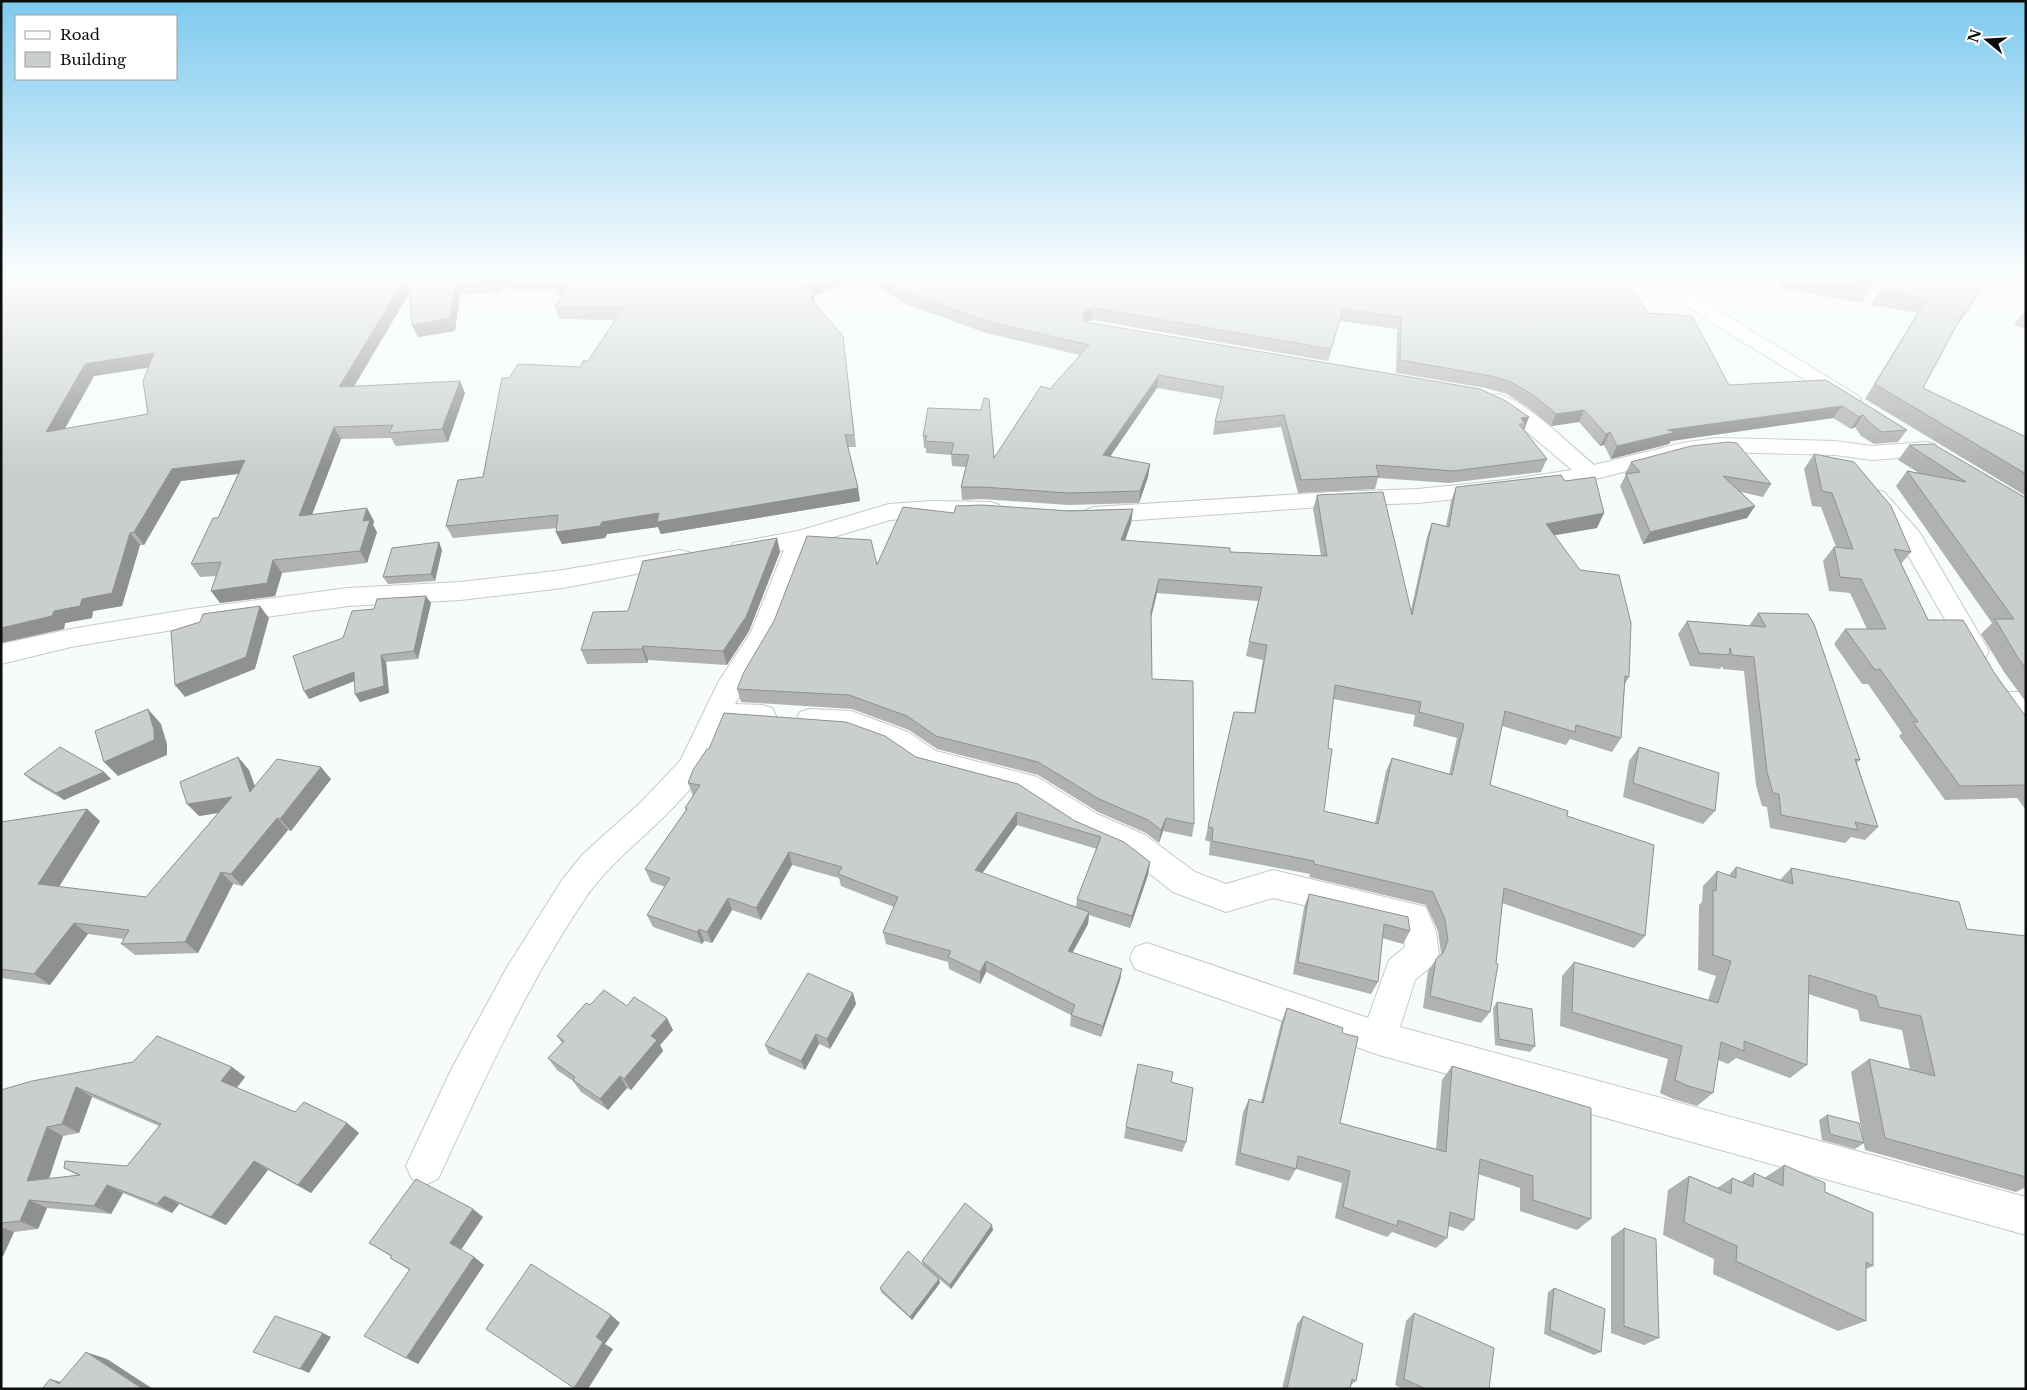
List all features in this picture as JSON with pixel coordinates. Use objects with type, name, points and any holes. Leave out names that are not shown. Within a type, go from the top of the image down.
[{"type":"street","points":[[1756,342],[1867,410]]},
{"type":"street","points":[[1479,394],[1499,400],[1521,415],[1589,473]]},
{"type":"street","points":[[1068,515],[1112,515],[1334,499],[1418,496],[1560,480],[1632,464],[1682,450],[1716,445],[1835,448],[1872,453],[1937,455],[1897,430]]},
{"type":"street","points":[[1835,448],[1911,539],[2026,728]]},
{"type":"street","points":[[1,654],[71,638],[191,618],[348,597],[460,591],[563,579],[710,553],[758,548],[800,539],[889,512],[932,509],[1010,511]]},
{"type":"street","points":[[425,1166],[464,1083],[544,934],[573,890],[594,864],[652,811],[690,768],[701,750],[716,713],[733,681],[763,634],[800,539]]},
{"type":"street","points":[[716,713],[850,722],[898,740],[928,760],[1027,785],[1086,823],[1134,844],[1184,882],[1226,898],[1273,884],[1415,917],[1420,932],[1422,953],[1401,971],[1379,1038]]},
{"type":"street","points":[[1147,958],[1379,1038],[2026,1216]]},
{"type":"building","points":[[1,342],[366,342],[339,387],[460,381],[442,429],[389,433],[393,425],[334,427],[299,516],[367,508],[363,521],[370,520],[360,551],[273,560],[267,583],[211,591],[221,562],[191,564],[213,518],[218,518],[245,460],[172,469],[134,532],[130,533],[112,593],[82,599],[80,606],[54,611],[52,616],[1,628]],"holes":[[[154,353],[143,381],[148,414],[46,432],[85,364]]]},
{"type":"building","points":[[601,342],[844,342],[854,435],[845,435],[858,488],[657,522],[659,513],[602,522],[600,526],[556,532],[558,515],[446,526],[458,480],[483,477],[502,378],[509,378],[518,364],[581,367],[583,361],[588,361]]},
{"type":"building","points":[[1076,342],[1203,342],[1480,389],[1506,401],[1529,417],[1521,418],[1525,424],[1519,424],[1547,459],[1454,471],[1376,465],[1379,476],[1301,480],[1284,415],[1215,422],[1224,387],[1159,375],[1103,455],[1150,464],[1140,491],[1069,493],[961,487],[969,455],[951,454],[954,443],[925,441],[927,436],[923,436],[928,408],[981,410],[984,398],[989,399],[994,458],[1041,386],[1050,389],[1089,345]]},
{"type":"building","points":[[1290,342],[1333,342],[1331,349]]},
{"type":"building","points":[[1400,342],[1706,342],[1729,385],[1826,380],[1907,430],[1882,432],[1863,415],[1859,417],[1842,406],[1667,430],[1676,432],[1617,446],[1610,432],[1606,434],[1584,410],[1556,414],[1535,396],[1511,382],[1491,376],[1400,360]]},
{"type":"building","points":[[1901,342],[1948,342],[1923,388],[2026,437],[2026,474],[1875,384]]},
{"type":"building","points":[[1729,442],[1737,443],[1771,484],[1723,476],[1755,506],[1650,532],[1626,474],[1640,472],[1631,462],[1691,446]]},
{"type":"building","points":[[1933,444],[2026,498],[2026,668],[1995,619],[2014,619],[1907,471],[1966,482],[1909,445]]},
{"type":"building","points":[[1814,454],[1854,462],[1891,506],[1911,552],[1894,549],[1928,620],[1963,620],[1995,674],[2026,717],[2026,785],[1960,786],[1913,722],[1918,722],[1880,669],[1875,670],[1845,629],[1886,629],[1861,579],[1840,577],[1834,547],[1853,549],[1832,493],[1822,491]]},
{"type":"building","points":[[1561,475],[1565,481],[1595,477],[1604,513],[1546,524],[1580,570],[1619,575],[1631,623],[1629,677],[1625,676],[1621,738],[1576,725],[1575,732],[1505,711],[1490,785],[1568,811],[1567,816],[1654,845],[1645,936],[1504,888],[1496,963],[1498,964],[1490,1012],[1430,996],[1436,959],[1443,953],[1448,940],[1445,919],[1433,892],[1314,864],[1314,861],[1212,841],[1213,828],[1208,827],[1234,712],[1255,713],[1267,645],[1249,642],[1262,587],[1159,579],[1151,612],[1152,679],[1193,681],[1194,824],[1166,818],[1161,830],[1148,820],[1099,799],[1038,762],[936,736],[907,716],[849,695],[737,689],[744,672],[774,621],[807,536],[871,540],[877,565],[903,507],[954,513],[956,506],[982,505],[1069,511],[1133,509],[1121,540],[1230,548],[1230,552],[1327,556],[1317,495],[1383,492],[1412,615],[1432,523],[1449,527],[1456,487]],"holes":[[[1335,685],[1421,702],[1419,712],[1464,724],[1452,775],[1392,758],[1378,824],[1324,811],[1332,749],[1328,748]]]},
{"type":"building","points":[[777,538],[746,617],[723,651],[643,646],[642,649],[581,650],[593,612],[628,611],[643,561]]},
{"type":"building","points":[[439,542],[431,574],[383,577],[392,548]]},
{"type":"building","points":[[426,596],[414,651],[381,655],[384,686],[355,694],[354,672],[304,691],[293,656],[343,638],[352,611],[374,609],[377,599]]},
{"type":"building","points":[[260,606],[246,657],[175,685],[171,631],[200,622],[203,614]]},
{"type":"building","points":[[1758,613],[1808,614],[1814,624],[1860,760],[1855,759],[1878,827],[1855,822],[1858,830],[1781,815],[1779,794],[1773,793],[1767,772],[1754,657],[1732,655],[1730,648],[1729,655],[1699,653],[1687,621],[1766,627]]},
{"type":"building","points":[[148,709],[154,730],[154,740],[104,762],[95,731]]},
{"type":"building","points":[[724,713],[846,722],[885,736],[916,757],[1018,784],[1075,821],[1124,842],[1150,862],[1132,916],[1077,899],[1101,837],[1017,812],[975,870],[1089,912],[1068,951],[1122,969],[1103,1026],[1071,1015],[1075,1005],[986,961],[980,972],[948,957],[951,951],[883,932],[898,897],[838,874],[842,867],[789,852],[756,908],[728,898],[707,932],[699,929],[697,932],[647,915],[670,878],[645,869],[687,809],[685,808],[700,785],[688,783],[693,770],[707,749],[709,749]]},
{"type":"building","points":[[60,747],[104,772],[56,793],[24,774]]},
{"type":"building","points":[[1639,747],[1719,773],[1715,811],[1633,783]]},
{"type":"building","points":[[238,757],[250,792],[277,759],[321,767],[280,819],[277,818],[231,874],[221,872],[185,942],[121,944],[129,930],[74,923],[34,974],[1,969],[1,822],[87,809],[38,884],[146,897],[232,797],[187,804],[180,782]]},
{"type":"building","points":[[1736,867],[1793,884],[1791,868],[1959,902],[1967,929],[2026,936],[2026,1177],[1885,1138],[1869,1059],[1935,1076],[1921,1016],[1879,1007],[1876,996],[1809,975],[1807,1065],[1744,1041],[1744,1051],[1721,1042],[1713,1093],[1675,1080],[1682,1046],[1572,1012],[1574,962],[1718,1003],[1731,961],[1713,955],[1713,890],[1716,891],[1717,871],[1736,878]]},
{"type":"building","points":[[1309,894],[1408,917],[1410,931],[1384,924],[1378,982],[1298,962]]},
{"type":"building","points":[[808,973],[853,993],[827,1039],[816,1034],[801,1061],[765,1045]]},
{"type":"building","points":[[604,990],[627,1006],[634,997],[667,1018],[651,1036],[657,1040],[624,1079],[620,1076],[600,1099],[573,1080],[575,1077],[548,1058],[564,1041],[557,1036],[586,1003],[590,1005]]},
{"type":"building","points":[[1497,1002],[1532,1009],[1535,1046],[1499,1039]]},
{"type":"building","points":[[1287,1008],[1343,1028],[1342,1033],[1358,1037],[1340,1123],[1446,1152],[1452,1066],[1591,1108],[1591,1219],[1533,1200],[1533,1176],[1480,1159],[1474,1220],[1450,1212],[1447,1238],[1398,1220],[1397,1226],[1343,1207],[1350,1171],[1298,1156],[1296,1169],[1240,1153],[1249,1099],[1263,1103]]},
{"type":"building","points":[[157,1036],[232,1067],[221,1081],[295,1112],[304,1102],[347,1123],[298,1185],[254,1161],[211,1217],[164,1196],[157,1204],[107,1185],[94,1206],[29,1200],[20,1221],[1,1223],[1,1090],[32,1081],[133,1062]],"holes":[[[76,1087],[161,1124],[127,1166],[65,1161],[64,1168],[80,1175],[27,1181],[47,1127],[62,1124]]]},
{"type":"building","points":[[1138,1064],[1173,1072],[1171,1082],[1193,1088],[1186,1142],[1126,1127]]},
{"type":"building","points":[[1827,1115],[1859,1123],[1864,1143],[1830,1134]]},
{"type":"building","points":[[1784,1165],[1825,1183],[1825,1192],[1873,1213],[1873,1266],[1866,1262],[1866,1321],[1736,1261],[1737,1246],[1684,1222],[1689,1176],[1731,1194],[1732,1178],[1753,1187],[1754,1173],[1783,1186]]},
{"type":"building","points":[[416,1179],[473,1209],[450,1243],[474,1257],[406,1358],[364,1336],[410,1269],[369,1243]]},
{"type":"building","points":[[965,1203],[992,1225],[950,1285],[922,1261]]},
{"type":"building","points":[[1624,1228],[1656,1239],[1659,1338],[1624,1326]]},
{"type":"building","points":[[908,1251],[939,1279],[910,1317],[880,1288]]},
{"type":"building","points":[[531,1264],[611,1315],[596,1337],[603,1342],[574,1388],[486,1329]]},
{"type":"building","points":[[1554,1288],[1605,1309],[1601,1352],[1550,1330]]},
{"type":"building","points":[[1414,1313],[1494,1348],[1489,1389],[1426,1389],[1404,1379]]},
{"type":"building","points":[[275,1316],[323,1333],[300,1369],[253,1352]]},
{"type":"building","points":[[1303,1316],[1363,1344],[1356,1381],[1352,1379],[1350,1389],[1287,1389]]},
{"type":"building","points":[[86,1352],[143,1389],[42,1389],[50,1379],[59,1384]]}]
